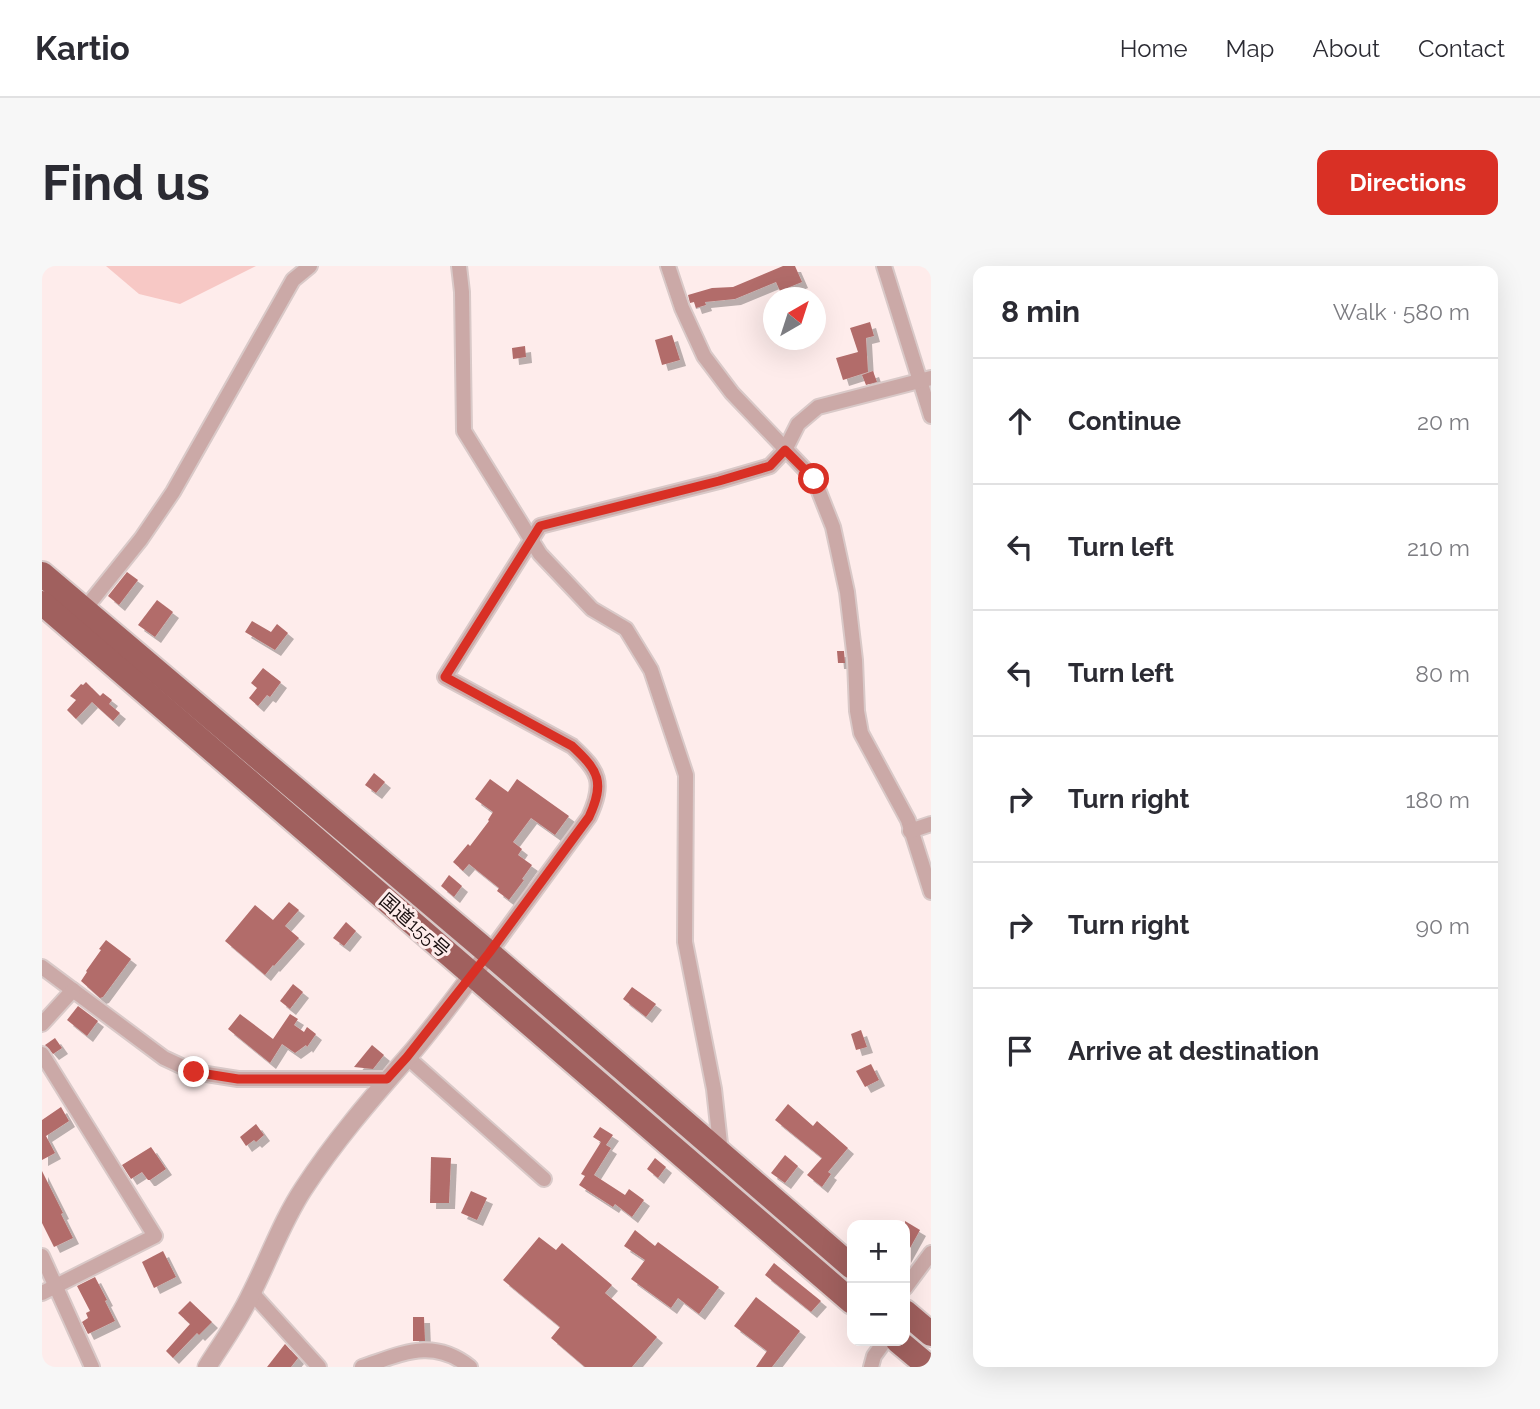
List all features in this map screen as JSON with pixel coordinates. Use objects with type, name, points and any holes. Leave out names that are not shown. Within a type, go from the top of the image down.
[{"type":"highway","name":"国道155号","points":[[42,574],[489,953],[847,1263]]},
{"type":"highway","name":"国道155号","points":[[42,603],[847,1298]]},
{"type":"highway","points":[[910,1316],[931,1334]]},
{"type":"highway","points":[[904,1346],[929,1367]]},
{"type":"street","points":[[84,610],[141,539],[173,492],[293,280],[310,266]]},
{"type":"street","points":[[458,266],[462,292],[464,431],[540,554],[592,609],[626,629],[651,670],[686,775],[685,942],[714,1090],[721,1154]]},
{"type":"street","points":[[668,266],[682,308],[704,356],[732,393],[814,479],[833,527],[848,592],[861,733],[908,820],[931,892]]},
{"type":"street","points":[[884,266],[926,380],[931,416]]},
{"type":"street","points":[[207,1367],[252,1293],[278,1235],[303,1190],[330,1151],[489,953],[589,817],[598,797],[597,777],[589,762],[572,746],[445,677],[540,526],[770,466],[785,450],[798,424],[818,407],[926,380]]},
{"type":"street","points":[[910,831],[931,824]]},
{"type":"street","points":[[42,967],[164,1058],[194,1072],[238,1079],[387,1079]]},
{"type":"street","points":[[42,1024],[73,990]]},
{"type":"street","points":[[42,1054],[155,1236],[42,1293]]},
{"type":"street","points":[[407,1057],[544,1180]]},
{"type":"street","points":[[909,1283],[931,1253]]},
{"type":"street","points":[[42,1256],[92,1367]]},
{"type":"street","points":[[252,1293],[319,1367]]},
{"type":"street","points":[[871,1367],[874,1356],[881,1346]]},
{"type":"street","points":[[362,1367],[427,1349],[450,1355],[470,1367]]},
{"type":"shaded area","points":[[106,266],[256,266],[180,304],[139,294]]},
{"type":"building","points":[[783,266],[795,266],[802,282],[790,287],[778,287],[776,282],[735,299],[705,302],[706,305],[696,308],[694,302],[690,303],[688,295],[712,288],[733,287]]},
{"type":"building","points":[[870,322],[874,336],[866,338],[868,372],[843,380],[836,358],[858,352],[850,328]]},
{"type":"building","points":[[672,335],[680,360],[662,365],[655,340]]},
{"type":"building","points":[[525,346],[526,357],[513,359],[512,348]]},
{"type":"building","points":[[873,371],[877,382],[866,385],[862,375]]},
{"type":"building","points":[[127,572],[138,580],[119,605],[108,596]]},
{"type":"building","points":[[157,600],[173,612],[155,637],[138,625]]},
{"type":"building","points":[[252,621],[271,632],[277,624],[288,633],[275,650],[245,632]]},
{"type":"building","points":[[837,651],[844,651],[845,663],[838,663]]},
{"type":"building","points":[[263,668],[281,682],[270,697],[267,695],[258,706],[249,698],[257,688],[251,683]]},
{"type":"building","points":[[86,682],[100,696],[103,693],[112,700],[109,704],[120,713],[113,721],[92,702],[76,719],[67,710],[76,700],[70,696]]},
{"type":"building","points":[[374,773],[385,782],[376,793],[365,785]]},
{"type":"building","points":[[490,779],[508,792],[517,779],[569,816],[555,835],[531,818],[513,842],[522,849],[518,855],[532,865],[509,900],[497,891],[499,888],[469,864],[463,871],[453,862],[468,844],[470,846],[489,821],[493,812],[475,799]]},
{"type":"building","points":[[449,875],[462,886],[454,897],[441,886]]},
{"type":"building","points":[[289,902],[299,910],[285,926],[299,938],[265,975],[225,941],[255,905],[273,920]]},
{"type":"building","points":[[346,922],[356,931],[344,946],[333,938]]},
{"type":"building","points":[[106,940],[131,959],[100,998],[81,981]]},
{"type":"building","points":[[293,984],[303,992],[290,1009],[280,1001]]},
{"type":"building","points":[[632,987],[656,1004],[646,1017],[623,999]]},
{"type":"building","points":[[78,1006],[98,1021],[87,1036],[67,1020]]},
{"type":"building","points":[[240,1014],[273,1039],[290,1014],[298,1019],[294,1025],[304,1032],[307,1027],[316,1034],[307,1047],[306,1045],[295,1053],[282,1044],[270,1063],[228,1029]]},
{"type":"building","points":[[861,1030],[867,1047],[856,1050],[851,1034]]},
{"type":"building","points":[[55,1038],[62,1048],[53,1054],[45,1045]]},
{"type":"building","points":[[372,1045],[384,1055],[373,1069],[354,1067]]},
{"type":"building","points":[[871,1064],[879,1080],[865,1087],[856,1071]]},
{"type":"building","points":[[788,1104],[813,1126],[817,1121],[848,1148],[828,1172],[831,1174],[822,1187],[807,1175],[822,1158],[775,1120]]},
{"type":"building","points":[[61,1107],[69,1121],[46,1136],[55,1153],[42,1160],[42,1120]]},
{"type":"building","points":[[256,1124],[264,1135],[246,1146],[240,1137]]},
{"type":"building","points":[[600,1127],[613,1135],[606,1145],[611,1148],[594,1175],[625,1195],[629,1189],[644,1200],[632,1217],[615,1204],[613,1207],[579,1185],[585,1176],[581,1174],[601,1142],[593,1137]]},
{"type":"building","points":[[151,1147],[166,1169],[150,1180],[142,1172],[131,1179],[122,1165]]},
{"type":"building","points":[[785,1155],[798,1166],[785,1183],[771,1173]]},
{"type":"building","points":[[431,1157],[451,1158],[449,1203],[430,1203]]},
{"type":"building","points":[[655,1158],[666,1167],[658,1178],[647,1169]]},
{"type":"building","points":[[42,1171],[73,1238],[54,1247],[42,1223]]},
{"type":"building","points":[[471,1191],[487,1198],[477,1220],[461,1213]]},
{"type":"building","points":[[910,1224],[920,1230],[910,1248]]},
{"type":"building","points":[[635,1230],[655,1246],[658,1242],[719,1287],[699,1314],[678,1298],[671,1308],[631,1279],[645,1260],[624,1246]]},
{"type":"building","points":[[539,1237],[556,1250],[562,1243],[612,1285],[605,1293],[657,1337],[632,1367],[585,1367],[551,1338],[560,1327],[503,1280]]},
{"type":"building","points":[[163,1251],[176,1277],[154,1288],[142,1262]]},
{"type":"building","points":[[774,1263],[821,1301],[811,1312],[765,1275]]},
{"type":"building","points":[[95,1277],[115,1321],[88,1334],[82,1322],[88,1318],[86,1313],[90,1311],[77,1286]]},
{"type":"building","points":[[756,1297],[800,1331],[772,1367],[756,1367],[767,1351],[734,1326]]},
{"type":"building","points":[[190,1301],[212,1322],[173,1358],[166,1351],[190,1324],[178,1313]]},
{"type":"building","points":[[413,1317],[424,1317],[425,1341],[413,1341]]},
{"type":"building","points":[[285,1344],[298,1358],[291,1367],[267,1367]]},
{"type":"route","points":[[194,1072],[238,1079],[387,1079],[489,953],[589,817],[598,797],[597,777],[589,762],[572,746],[445,677],[540,526],[770,466],[785,450],[814,479]]}]
